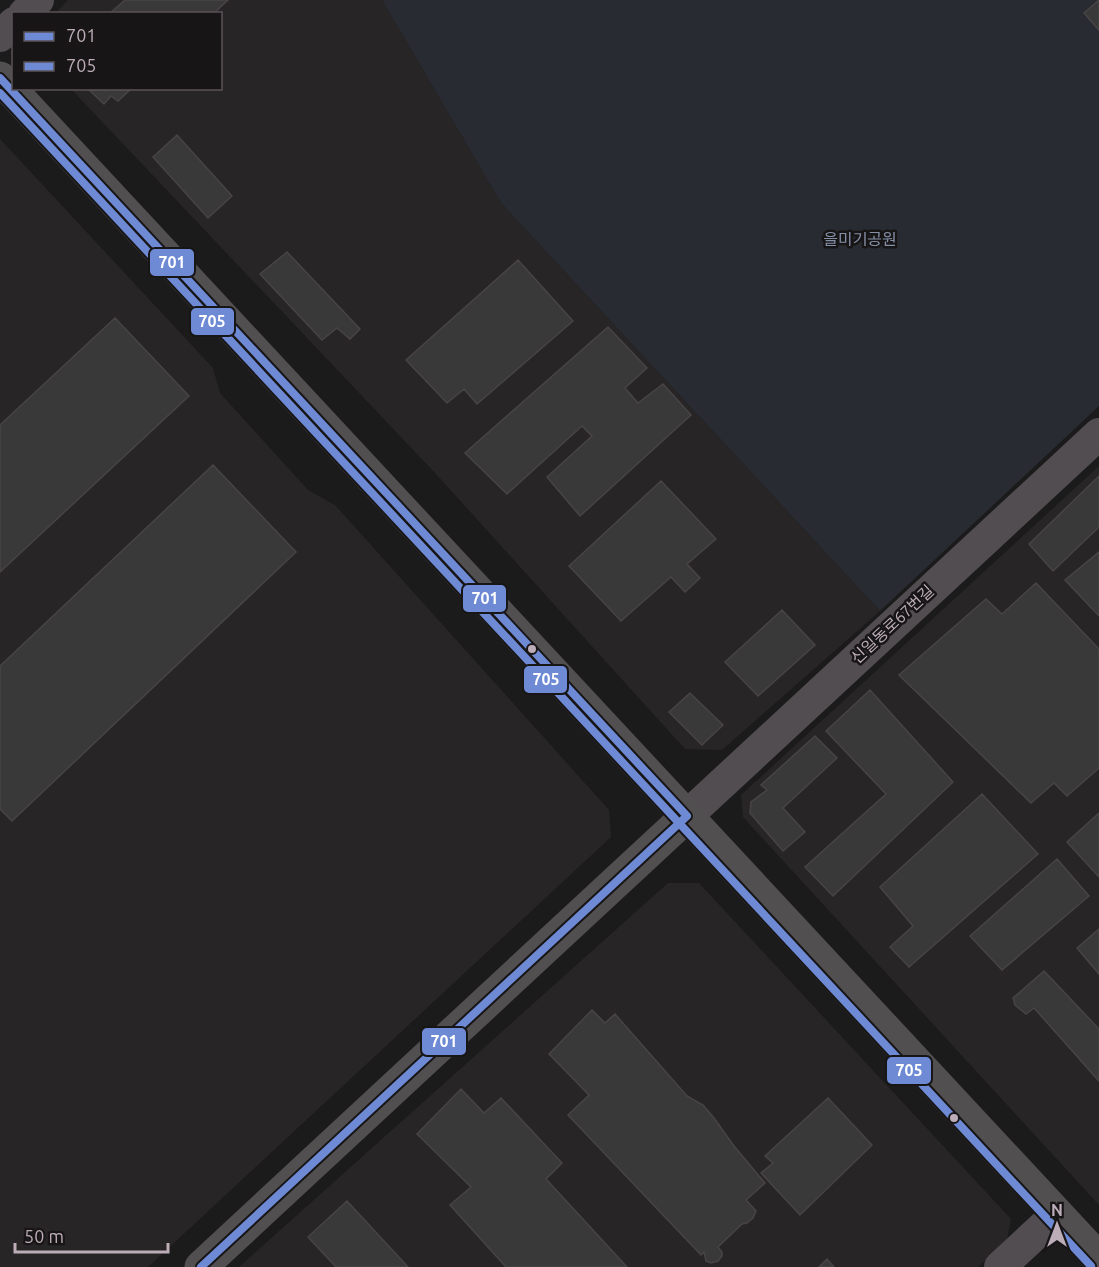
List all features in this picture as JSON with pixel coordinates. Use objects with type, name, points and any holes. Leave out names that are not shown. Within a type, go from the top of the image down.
[{"type":"main road","points":[[0,78],[1099,1258]]},
{"type":"main road","points":[[201,1267],[687,816]]},
{"type":"street","points":[[26,12],[38,0]]},
{"type":"street","points":[[0,36],[12,25]]},
{"type":"street","name":"신일동로67번길","points":[[687,816],[1099,434]]},
{"type":"street","points":[[1000,1267],[1057,1214]]},
{"type":"shaded area","points":[[68,0],[382,0],[501,203],[880,611],[722,750],[685,749],[436,474],[72,90],[222,90],[222,12],[57,12]]},
{"type":"shaded area","points":[[0,139],[213,368],[220,393],[308,490],[335,505],[609,810],[611,837],[148,1267],[0,1267]]},
{"type":"shaded area","points":[[1099,466],[1099,1205],[743,817],[741,795]]},
{"type":"shaded area","points":[[668,883],[699,883],[1011,1219],[1007,1240],[978,1267],[239,1267]]},
{"type":"green space","name":"을미기공원","points":[[382,0],[1099,0],[1099,406],[880,611],[501,203]]},
{"type":"building","points":[[125,0],[228,0],[215,12],[111,12]]},
{"type":"building","points":[[1099,0],[1099,30],[1084,13]]},
{"type":"building","points":[[89,90],[130,90],[118,101],[111,96],[104,104]]},
{"type":"building","points":[[177,135],[232,196],[208,218],[153,157]]},
{"type":"building","points":[[287,252],[360,329],[350,339],[337,328],[322,340],[260,274]]},
{"type":"building","points":[[518,260],[573,321],[477,404],[464,389],[447,403],[406,360]]},
{"type":"building","points":[[115,318],[189,396],[0,572],[0,425]]},
{"type":"building","points":[[608,327],[647,368],[625,388],[638,403],[663,384],[691,415],[580,516],[547,477],[592,436],[582,426],[507,494],[465,453]]},
{"type":"building","points":[[213,465],[296,552],[12,821],[0,809],[0,666]]},
{"type":"building","points":[[1099,476],[1099,527],[1053,571],[1029,544]]},
{"type":"building","points":[[661,481],[716,539],[687,564],[700,578],[685,592],[671,577],[621,621],[569,566]]},
{"type":"building","points":[[1099,552],[1099,616],[1065,580]]},
{"type":"building","points":[[1036,583],[1099,649],[1099,768],[1067,796],[1054,783],[1031,803],[899,675],[986,599],[1002,614]]},
{"type":"building","points":[[782,610],[815,645],[758,696],[725,662]]},
{"type":"building","points":[[870,690],[953,782],[833,896],[805,867],[886,794],[826,731]]},
{"type":"building","points":[[690,693],[723,725],[702,745],[669,712]]},
{"type":"building","points":[[815,736],[837,758],[783,808],[805,832],[783,851],[750,813],[751,802],[767,790],[761,785]]},
{"type":"building","points":[[982,794],[1038,854],[909,967],[890,947],[913,926],[880,887]]},
{"type":"building","points":[[1099,813],[1099,877],[1067,842]]},
{"type":"building","points":[[1057,859],[1089,896],[1002,970],[970,936]]},
{"type":"building","points":[[1099,929],[1099,974],[1077,948]]},
{"type":"building","points":[[1044,971],[1099,1029],[1099,1081],[1034,1008],[1026,1014],[1015,1005],[1013,998]]},
{"type":"building","points":[[592,1010],[605,1023],[615,1014],[687,1096],[703,1105],[765,1183],[746,1200],[756,1211],[753,1218],[742,1224],[718,1247],[722,1256],[718,1261],[711,1263],[706,1261],[704,1252],[701,1255],[568,1115],[589,1095],[549,1054]]},
{"type":"building","points":[[461,1089],[484,1113],[501,1098],[562,1163],[546,1179],[627,1267],[506,1267],[450,1205],[471,1187],[417,1134]]},
{"type":"building","points":[[828,1098],[872,1145],[800,1215],[761,1173],[773,1163],[765,1156]]},
{"type":"building","points":[[347,1201],[408,1267],[336,1267],[308,1237]]},
{"type":"building","points":[[827,1259],[834,1267],[819,1267]]},
{"type":"transit line","name":"701","points":[[0,78],[687,816]]},
{"type":"transit line","name":"705","points":[[0,93],[1091,1266]]},
{"type":"transit line","name":"701","points":[[201,1267],[687,816]]}]
